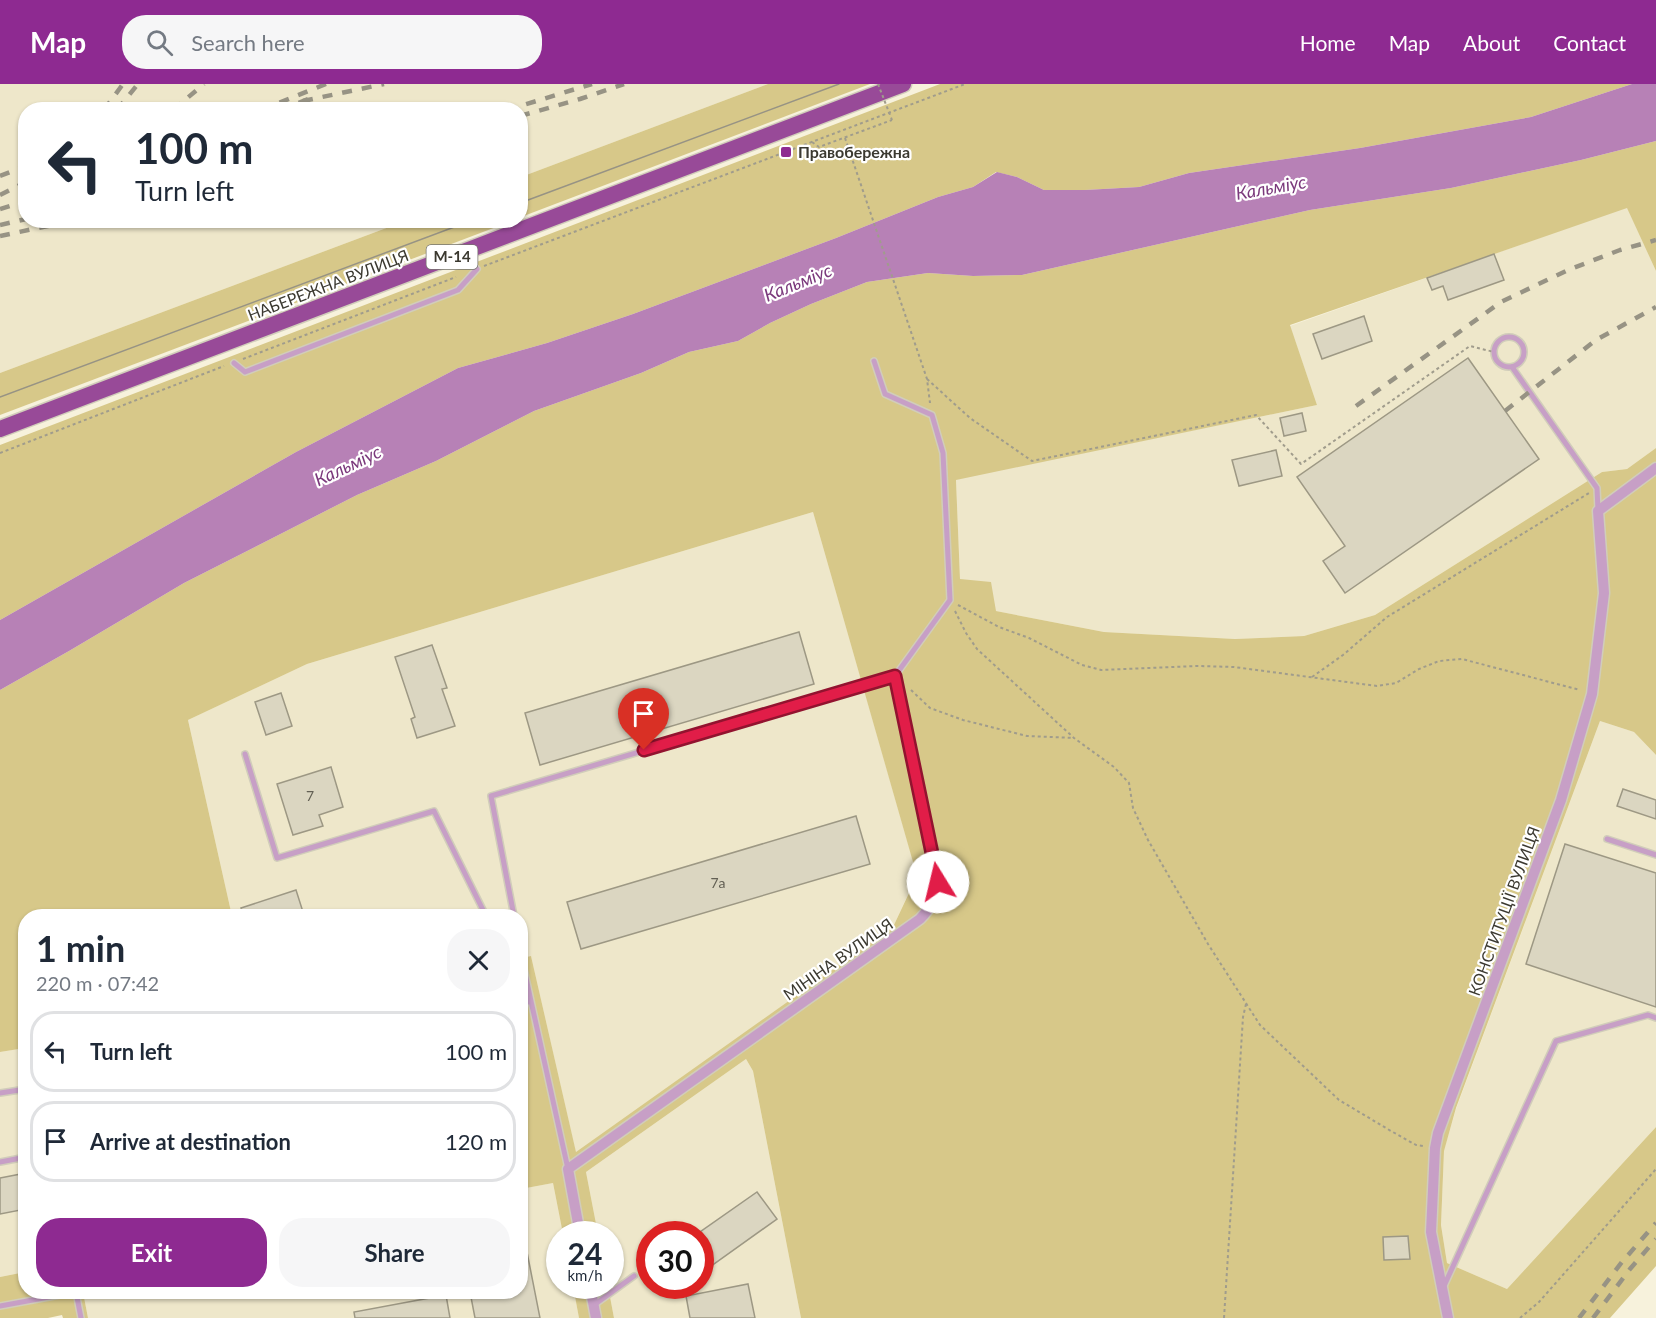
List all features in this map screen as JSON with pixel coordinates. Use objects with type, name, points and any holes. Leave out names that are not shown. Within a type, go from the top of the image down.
[{"type":"highway","name":"НАБЕРЕЖНА ВУЛИЦЯ","points":[[528,227],[903,84]]},
{"type":"highway","name":"НАБЕРЕЖНА ВУЛИЦЯ","points":[[0,429],[526,228]]},
{"type":"street","points":[[1598,511],[1656,468]]},
{"type":"street","name":"КОНСТИТУЦІЇ ВУЛИЦЯ","points":[[1448,1318],[1431,1232],[1435,1148],[1438,1133],[1561,800],[1592,694],[1604,593],[1598,511]]},
{"type":"street","name":"МІНІНА ВУЛИЦЯ","points":[[568,1169],[920,919],[931,906],[937,891],[937,874],[895,676]]},
{"type":"street","points":[[568,1169],[578,1221]]},
{"type":"street","points":[[593,1299],[596,1318]]},
{"type":"lane","points":[[234,363],[244,372],[458,290],[477,269]]},
{"type":"lane","points":[[1512,338],[1517,339],[1525,352],[1521,362],[1507,367],[1498,362],[1494,352],[1502,339],[1512,338]]},
{"type":"lane","points":[[513,909],[491,796],[895,676],[950,600],[943,453],[932,415],[885,394],[874,361]]},
{"type":"lane","points":[[1512,367],[1597,488],[1598,511]]},
{"type":"lane","points":[[245,754],[277,858],[434,811],[483,909]]},
{"type":"lane","points":[[1607,839],[1656,855]]},
{"type":"lane","points":[[528,993],[568,1169]]},
{"type":"lane","points":[[528,1003],[531,1009]]},
{"type":"lane","points":[[1443,1289],[1556,1041],[1648,1015],[1656,1018]]},
{"type":"lane","points":[[0,1093],[18,1090]]},
{"type":"lane","points":[[0,1161],[18,1158]]},
{"type":"lane","points":[[594,1305],[634,1276]]},
{"type":"lane","points":[[0,1306],[38,1299]]},
{"type":"lane","points":[[77,1299],[81,1318]]},
{"type":"path","points":[[813,142],[819,147],[892,120],[878,84]]},
{"type":"path","points":[[845,138],[927,379],[932,415]]},
{"type":"path","points":[[927,379],[970,418],[1032,461],[1256,415],[1301,465],[1470,346],[1494,352]]},
{"type":"path","points":[[1312,677],[1343,655],[1387,617],[1597,488]]},
{"type":"path","points":[[950,600],[999,627],[1039,642],[1082,665],[1101,670],[1198,666],[1234,667],[1377,686],[1396,683],[1439,661],[1462,659],[1592,694]]},
{"type":"path","points":[[950,600],[966,633],[977,649],[1074,738],[1114,767],[1129,783],[1133,808],[1148,840],[1260,1025],[1340,1100],[1416,1145],[1435,1148]]},
{"type":"path","points":[[895,676],[930,708],[963,720],[1028,736],[1074,738]]},
{"type":"path","points":[[1224,1318],[1231,1176],[1243,1017],[1246,1004]]},
{"type":"path","points":[[1520,1318],[1539,1302],[1656,1169]]},
{"type":"shaded area","points":[[0,84],[768,84],[528,174],[528,102],[18,102],[18,228],[386,228],[0,373]]},
{"type":"shaded area","points":[[768,84],[870,84],[528,214],[528,174]]},
{"type":"shaded area","points":[[940,84],[1632,84],[1531,117],[1360,148],[1189,173],[1139,187],[1044,190],[1017,177],[996,172],[973,187],[938,197],[633,314],[547,343],[458,368],[296,452],[0,620],[0,445]]},
{"type":"shaded area","points":[[1656,141],[1656,271],[1627,208],[1290,325],[1317,405],[956,480],[960,579],[991,582],[996,611],[1104,632],[1235,639],[1304,636],[1375,615],[1602,472],[1627,469],[1656,448],[1656,755],[1634,732],[1600,721],[1456,1108],[1444,1151],[1441,1225],[1447,1263],[1507,1289],[1656,1127],[1656,1266],[1610,1318],[801,1318],[753,1071],[746,1059],[586,1172],[595,1221],[560,1221],[553,1183],[528,1188],[528,957],[531,956],[576,1152],[893,927],[917,876],[813,512],[307,664],[188,720],[230,909],[18,909],[18,1049],[0,1052],[0,690],[184,583],[357,495],[436,461],[534,411],[641,373],[689,352],[738,341],[811,304],[867,282],[928,273],[973,276],[1022,275],[1310,210],[1451,188]]},
{"type":"shaded area","points":[[1627,207],[1656,271],[1656,448],[1627,469],[1602,472],[1375,615],[1304,636],[1235,639],[1104,632],[996,611],[960,580],[956,479],[1317,405],[1290,326]]},
{"type":"shaded area","points":[[386,228],[494,228],[0,415],[0,373]]},
{"type":"shaded area","points":[[813,512],[917,875],[893,927],[576,1153],[531,956],[528,957],[528,909],[230,909],[188,720],[307,664]]},
{"type":"shaded area","points":[[1600,721],[1634,732],[1656,755],[1656,1127],[1507,1289],[1447,1263],[1441,1225],[1444,1150],[1456,1109]]},
{"type":"shaded area","points":[[18,1049],[18,1273],[0,1277],[0,1052]]},
{"type":"shaded area","points":[[746,1059],[753,1071],[801,1318],[614,1318],[610,1299],[624,1299],[624,1221],[595,1221],[586,1172]]},
{"type":"shaded area","points":[[553,1183],[560,1221],[546,1221],[546,1299],[575,1299],[579,1318],[88,1318],[84,1299],[528,1299],[528,1188]]},
{"type":"shaded area","points":[[18,1273],[18,1299],[84,1299],[88,1318],[63,1318],[62,1315],[48,1318],[0,1318],[0,1277]]},
{"type":"shaded area","points":[[575,1299],[610,1299],[614,1318],[579,1318]]},
{"type":"water","name":"Кальміус","points":[[1632,84],[1656,84],[1656,141],[1451,188],[1310,210],[1022,275],[973,276],[928,273],[867,282],[811,304],[738,341],[689,352],[641,373],[534,411],[436,461],[357,495],[184,583],[0,690],[0,620],[296,452],[458,368],[547,343],[633,314],[938,197],[973,187],[997,172],[1017,177],[1044,190],[1139,187],[1189,173],[1360,148],[1531,117]]},
{"type":"building","points":[[1494,254],[1504,280],[1448,300],[1443,286],[1432,290],[1427,278]]},
{"type":"building","points":[[1364,316],[1372,341],[1322,359],[1313,334]]},
{"type":"building","points":[[1468,358],[1539,459],[1345,593],[1323,561],[1345,546],[1297,477]]},
{"type":"building","points":[[1302,413],[1306,431],[1284,436],[1280,418]]},
{"type":"building","points":[[1276,450],[1282,476],[1239,486],[1232,460]]},
{"type":"building","points":[[799,632],[814,684],[540,765],[525,713]]},
{"type":"building","points":[[432,645],[447,688],[442,689],[455,726],[417,738],[411,719],[415,717],[395,657]]},
{"type":"building","points":[[281,693],[292,726],[266,735],[255,702]]},
{"type":"building","points":[[331,767],[343,807],[319,815],[323,826],[293,835],[277,784]]},
{"type":"building","points":[[1623,789],[1656,800],[1656,819],[1617,806]]},
{"type":"building","points":[[856,816],[870,864],[581,949],[567,902]]},
{"type":"building","points":[[1565,844],[1656,873],[1656,1007],[1526,964]]},
{"type":"building","points":[[296,890],[302,909],[241,909]]},
{"type":"building","points":[[18,1175],[18,1211],[0,1214],[0,1178]]},
{"type":"building","points":[[757,1192],[777,1219],[714,1264],[714,1222]]},
{"type":"building","points":[[1408,1236],[1410,1259],[1384,1260],[1383,1237]]},
{"type":"building","points":[[528,1257],[540,1318],[475,1318],[471,1299],[528,1299]]},
{"type":"building","points":[[748,1284],[755,1318],[690,1318],[687,1299],[714,1299],[714,1291]]},
{"type":"building","points":[[424,1299],[447,1299],[450,1318],[355,1318],[354,1312]]},
{"type":"tram line","points":[[528,200],[839,84]]},
{"type":"tram line","points":[[0,397],[452,228]]},
{"type":"railway","points":[[110,102],[123,84]]},
{"type":"railway","points":[[123,102],[138,84]]},
{"type":"railway","points":[[183,102],[204,84]]},
{"type":"railway","points":[[281,102],[326,84]]},
{"type":"railway","points":[[303,101],[384,84]]},
{"type":"railway","points":[[528,104],[592,84]]},
{"type":"railway","points":[[528,114],[624,84]]},
{"type":"railway","points":[[301,102],[311,98]]},
{"type":"railway","points":[[0,176],[18,169]]},
{"type":"railway","points":[[0,195],[18,186]]},
{"type":"railway","points":[[0,209],[18,203]]},
{"type":"railway","points":[[0,225],[18,221]]},
{"type":"railway","points":[[0,236],[38,228]]},
{"type":"railway","points":[[1356,406],[1501,302],[1568,270],[1620,250],[1656,240]]},
{"type":"railway","points":[[1505,411],[1596,340],[1656,307]]},
{"type":"railway","points":[[1579,1318],[1622,1262],[1656,1223]]},
{"type":"railway","points":[[1593,1318],[1656,1239]]},
{"type":"place","name":"Правобережна","points":[[786,152]]},
{"type":"route","points":[[644,750],[895,676],[938,882]]}]
